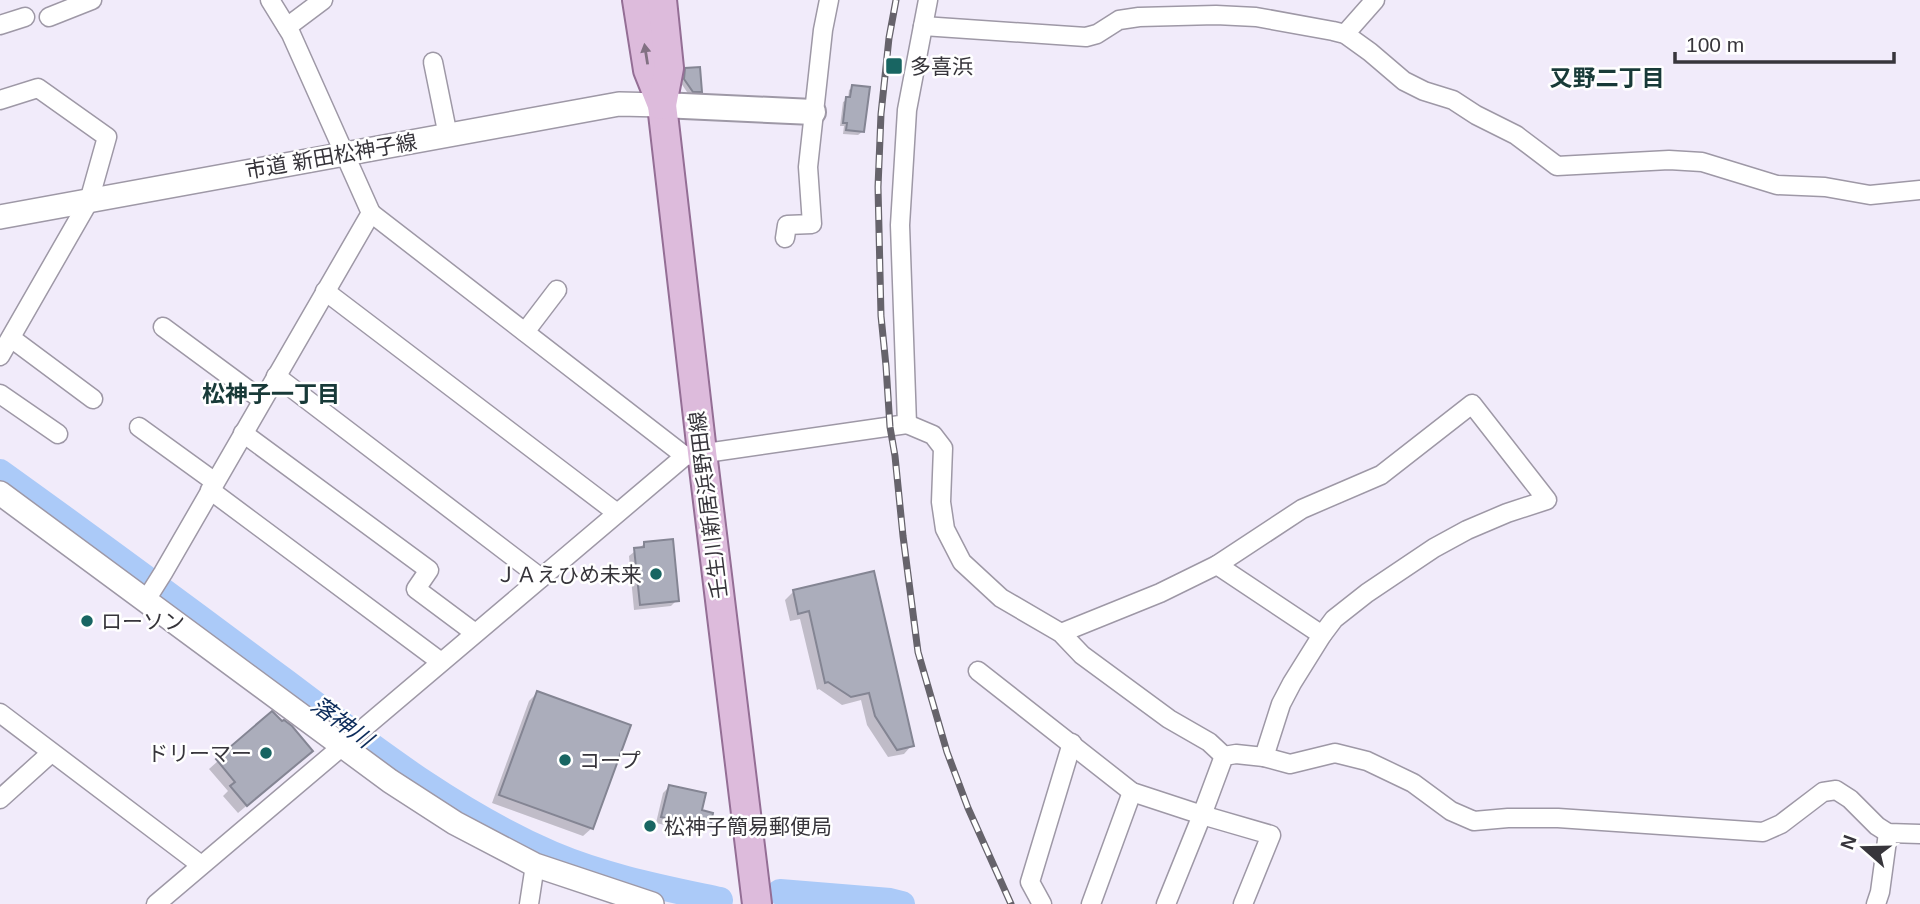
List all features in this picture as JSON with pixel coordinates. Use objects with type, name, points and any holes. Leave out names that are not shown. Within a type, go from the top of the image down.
[{"type":"main road","name":"壬生川新居浜野田線","points":[[637,0],[648,70],[662,105],[693,454],[757,904]]},
{"type":"main road","name":"壬生川新居浜野田線","points":[[662,0],[670,68],[662,105]]},
{"type":"main road","points":[[662,105],[813,112]]},
{"type":"street","points":[[49,17],[92,0]]},
{"type":"street","points":[[270,0],[287,27],[371,213],[525,332],[693,454]]},
{"type":"street","points":[[287,27],[323,0]]},
{"type":"street","points":[[785,238],[786,225],[812,224],[808,167],[822,30],[829,0]]},
{"type":"street","points":[[906,424],[900,225],[908,110],[928,0]]},
{"type":"street","points":[[1345,34],[1375,0]]},
{"type":"street","points":[[0,25],[25,17]]},
{"type":"street","points":[[923,26],[1086,37],[1097,34],[1119,20],[1139,17],[1256,17],[1345,34],[1404,80],[1424,91],[1453,100],[1516,135],[1557,166],[1702,162],[1777,185],[1825,187],[1870,195],[1920,190]]},
{"type":"street","points":[[433,62],[448,136]]},
{"type":"street","points":[[0,100],[38,88],[107,136],[89,201],[0,356]]},
{"type":"street","name":"市道 新田松神子線","points":[[0,217],[619,104],[662,105]]},
{"type":"street","points":[[147,598],[371,213]]},
{"type":"street","points":[[525,332],[557,290]]},
{"type":"street","points":[[325,291],[617,513]]},
{"type":"street","points":[[163,327],[262,400]]},
{"type":"street","points":[[11,338],[93,399]]},
{"type":"street","points":[[276,376],[541,578]]},
{"type":"street","points":[[0,394],[58,434]]},
{"type":"street","points":[[1061,633],[1160,593],[1217,565],[1302,509],[1381,475],[1472,404],[1547,500],[1507,513],[1434,548],[1334,619],[1281,704],[1264,757]]},
{"type":"street","points":[[156,904],[617,513],[693,454],[906,424],[933,435],[943,448],[942,502],[945,529],[962,562],[1001,598],[1061,633],[1082,655],[1169,719],[1209,742],[1224,756]]},
{"type":"street","points":[[139,427],[441,662]]},
{"type":"street","points":[[243,433],[429,569],[416,589],[475,633]]},
{"type":"street","points":[[0,494],[346,743],[390,781],[455,823],[535,865],[652,904]]},
{"type":"street","points":[[1217,565],[1322,635]]},
{"type":"street","points":[[978,671],[1132,792],[1271,835],[1243,904]]},
{"type":"street","points":[[0,713],[201,865]]},
{"type":"street","points":[[1042,904],[1030,882],[1072,743]]},
{"type":"street","points":[[0,799],[51,753]]},
{"type":"street","points":[[1224,756],[1236,754],[1264,757],[1290,764],[1335,753],[1367,761],[1413,783],[1451,811],[1474,821],[1558,818],[1763,832],[1781,824],[1823,792],[1836,790],[1888,833],[1920,834]]},
{"type":"street","points":[[1166,904],[1224,756]]},
{"type":"street","points":[[1091,904],[1132,792]]},
{"type":"street","points":[[1876,904],[1888,833]]},
{"type":"street","points":[[529,904],[535,865]]},
{"type":"building","points":[[700,67],[702,92],[693,92],[684,79],[685,68]]},
{"type":"building","points":[[852,85],[870,87],[864,132],[846,130],[847,123],[843,123],[846,97],[850,97]]},
{"type":"building","name":"ＪＡえひめ未来","points":[[673,539],[679,601],[640,605],[634,548],[644,547],[644,542]]},
{"type":"building","points":[[874,571],[914,746],[897,750],[875,716],[869,693],[851,697],[828,682],[825,683],[809,611],[798,614],[793,590]]},
{"type":"building","name":"コープ","points":[[537,691],[631,725],[593,829],[499,795]]},
{"type":"building","name":"ドリーマー","points":[[272,711],[292,726],[313,751],[247,806],[230,786],[235,782],[216,759]]},
{"type":"building","points":[[669,785],[706,793],[702,810],[713,813],[710,829],[661,817]]},
{"type":"waterway","name":"落神川","points":[[0,472],[381,753],[447,798],[552,854],[635,881],[720,900]]},
{"type":"waterway","name":"落神川","points":[[780,892],[902,904]]},
{"type":"railway","points":[[896,0],[881,114],[878,187],[881,316],[903,536],[918,652],[947,752],[968,808],[1011,904]]},
{"type":"place","name":"多喜浜","points":[[894,66]]},
{"type":"place","name":"ＪＡえひめ未来","points":[[656,574]]},
{"type":"place","name":"ローソン","points":[[87,621]]},
{"type":"place","name":"ドリーマー","points":[[266,753]]},
{"type":"place","name":"コープ","points":[[565,760]]},
{"type":"place","name":"松神子簡易郵便局","points":[[650,826]]},
{"type":"district","name":"又野二丁目","points":[[1607,78]]},
{"type":"district","name":"松神子一丁目","points":[[271,394]]}]
